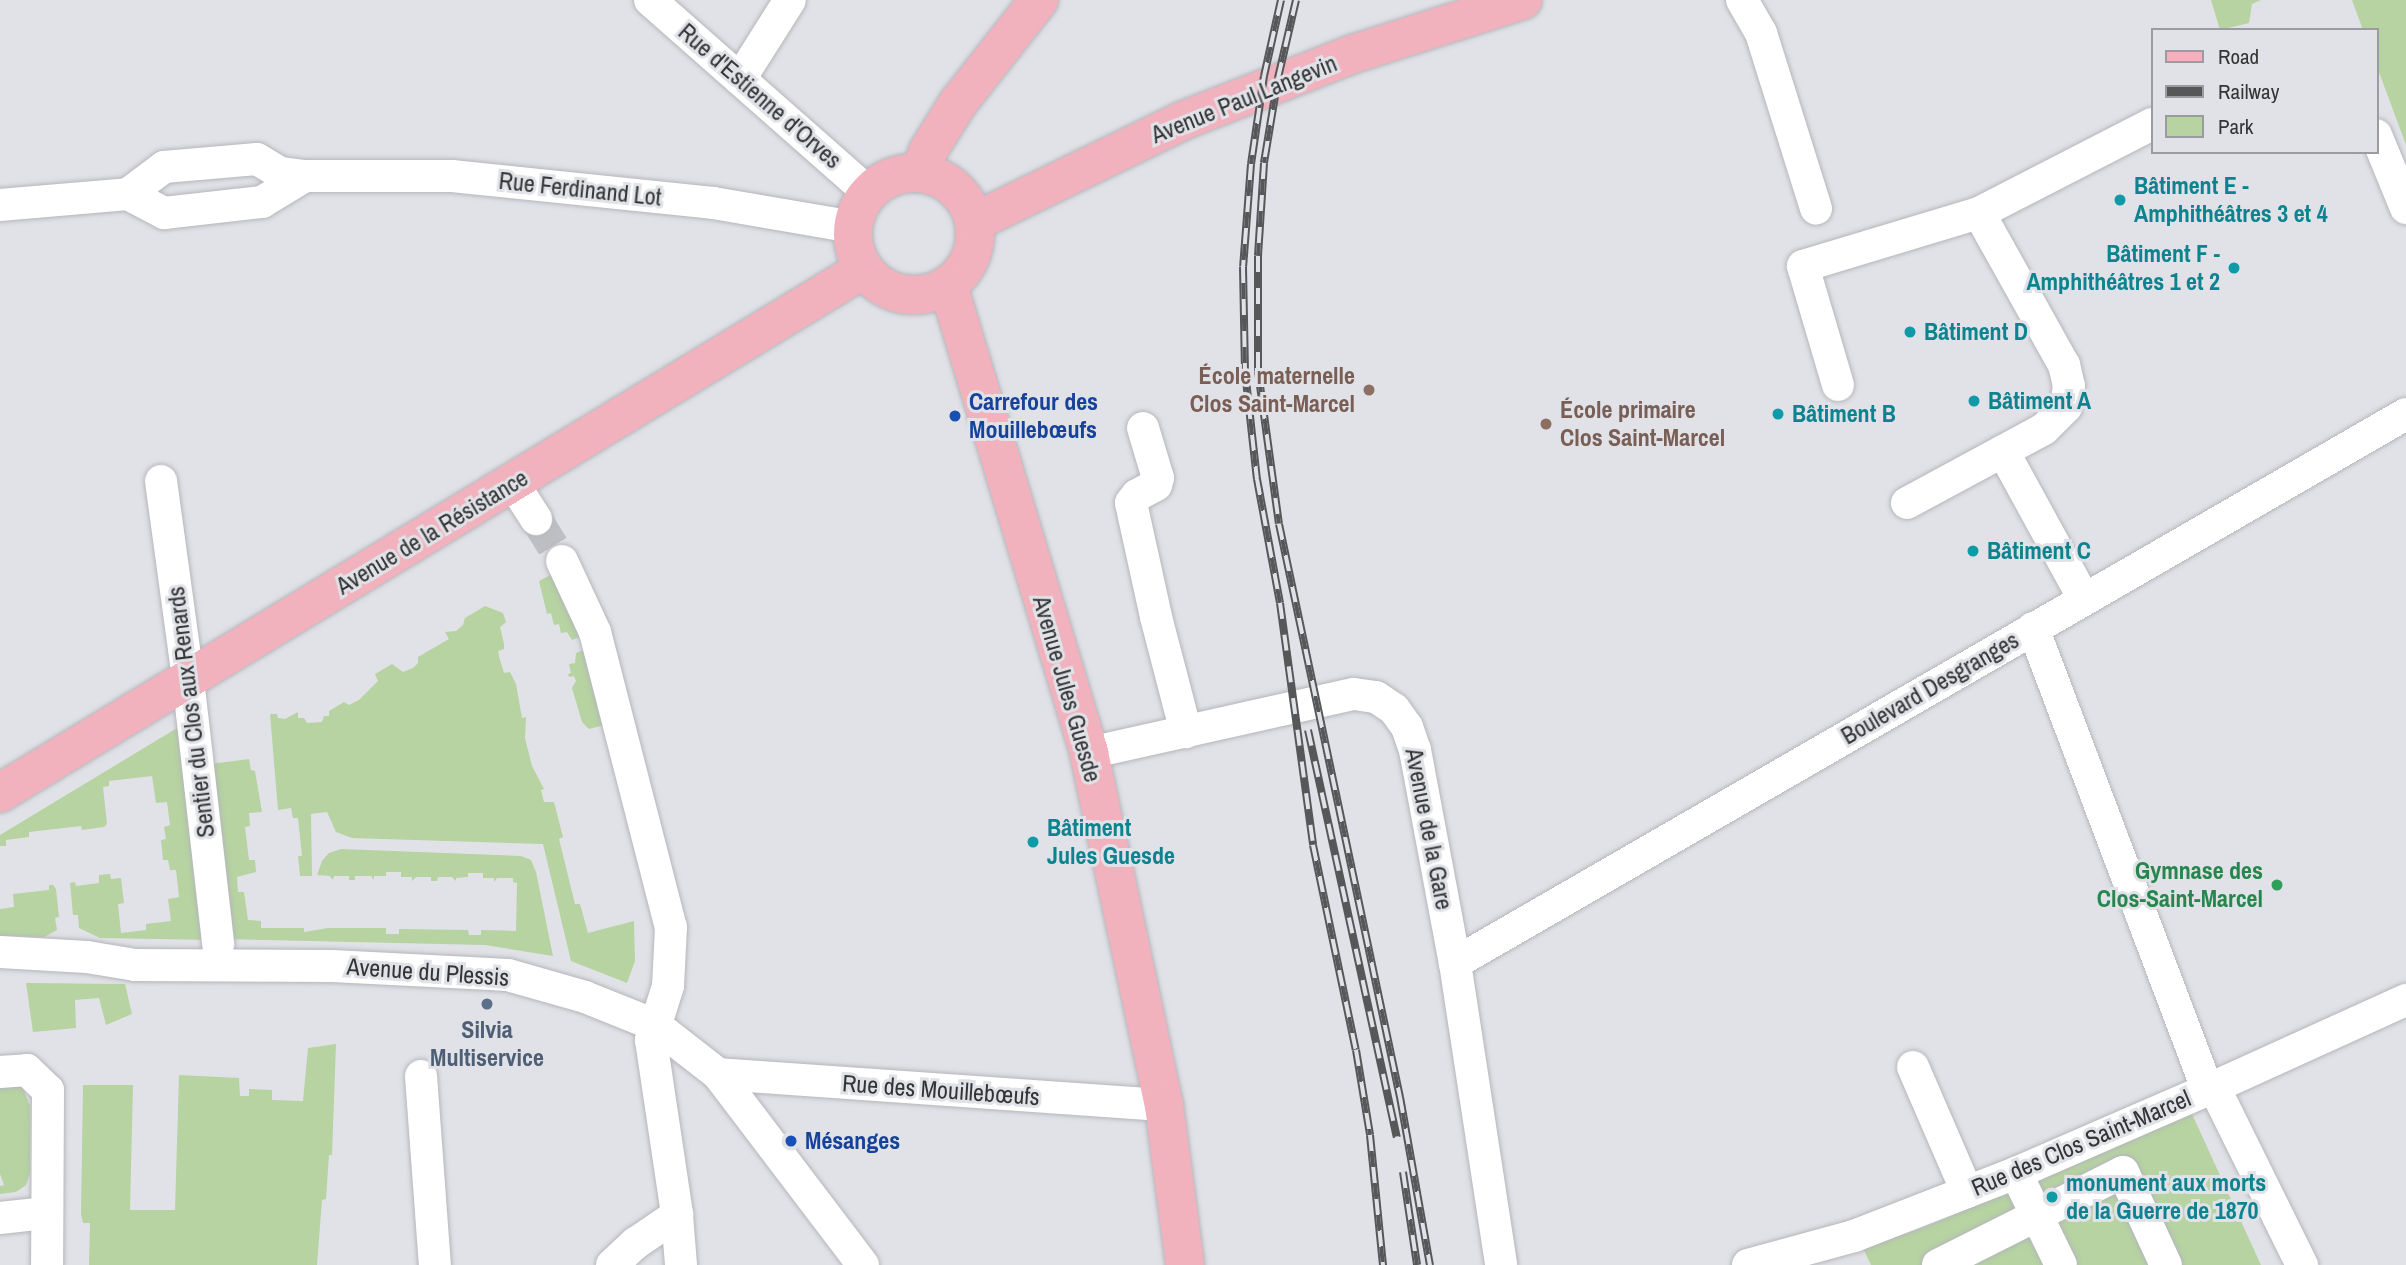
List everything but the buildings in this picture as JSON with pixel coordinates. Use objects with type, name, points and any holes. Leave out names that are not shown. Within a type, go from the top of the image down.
[{"type":"main road","points":[[920,173],[928,151],[958,103],[1039,0]]},
{"type":"main road","name":"Avenue Paul Langevin","points":[[974,222],[1182,121],[1353,54],[1523,0]]},
{"type":"main road","points":[[920,173],[939,178],[956,188],[967,204],[974,222],[975,240],[971,258],[962,273],[948,285],[931,293],[903,294],[877,283],[864,269],[855,249],[861,210],[883,181],[902,174],[920,173]]},
{"type":"main road","name":"Avenue de la Résistance","points":[[0,793],[864,269]]},
{"type":"main road","name":"Avenue Jules Guesde","points":[[948,285],[1088,753],[1164,1105],[1185,1265]]},
{"type":"street","name":"Rue d'Estienne d'Orves","points":[[650,0],[740,79],[861,210]]},
{"type":"street","points":[[740,79],[790,0]]},
{"type":"street","points":[[1742,0],[1761,33],[1816,209]]},
{"type":"street","points":[[1838,385],[1802,266],[1979,212],[2150,125]]},
{"type":"street","points":[[2378,140],[2406,208]]},
{"type":"street","name":"Rue Ferdinand Lot","points":[[128,194],[164,167],[257,159],[280,173],[305,176],[452,176],[713,203],[861,210]]},
{"type":"street","points":[[0,205],[128,194],[164,213],[262,202],[305,176]]},
{"type":"street","points":[[1907,503],[2044,429],[2066,407],[2069,386],[2064,365],[1979,212]]},
{"type":"street","name":"Boulevard Desgranges","points":[[1455,964],[2406,414]]},
{"type":"street","points":[[1143,428],[1158,478],[1156,485],[1137,495],[1131,503],[1156,617],[1186,732]]},
{"type":"street","points":[[2003,451],[2084,599]]},
{"type":"street","name":"Sentier du Clos aux Renards","points":[[162,481],[218,944]]},
{"type":"street","points":[[513,483],[536,519]]},
{"type":"street","points":[[562,561],[595,632],[671,928],[668,986],[651,1040],[677,1215],[681,1265]]},
{"type":"street","points":[[2033,628],[2211,1089],[2302,1265]]},
{"type":"street","name":"Avenue de la Gare","points":[[1088,753],[1354,694],[1376,697],[1394,709],[1407,727],[1415,750],[1455,964],[1501,1265]]},
{"type":"street","name":"Avenue du Plessis","points":[[0,952],[87,957],[135,965],[332,966],[508,975],[585,996],[655,1025],[718,1074],[863,1265]]},
{"type":"street","name":"Rue des Clos Saint-Marcel","points":[[1748,1265],[1854,1236],[2016,1173],[2211,1089],[2406,1000]]},
{"type":"street","points":[[1913,1067],[1967,1192]]},
{"type":"street","points":[[0,1072],[27,1070],[48,1090],[45,1213],[47,1265]]},
{"type":"street","name":"Rue des Mouillebœufs","points":[[718,1074],[1164,1105]]},
{"type":"street","points":[[421,1076],[435,1265]]},
{"type":"street","points":[[1953,1262],[2037,1215],[2123,1172],[2166,1265]]},
{"type":"street","points":[[2016,1173],[2061,1265]]},
{"type":"street","points":[[0,1218],[45,1213]]},
{"type":"street","points":[[612,1265],[635,1243],[677,1215]]},
{"type":"green space","points":[[2211,0],[2261,0],[2252,4],[2249,23],[2219,28]]},
{"type":"green space","points":[[2352,0],[2406,0],[2406,145],[2378,69],[2378,28],[2362,28]]},
{"type":"green space","points":[[552,574],[585,635],[572,640],[567,632],[561,633],[559,624],[554,625],[551,613],[547,614],[539,581]]},
{"type":"green space","points":[[485,606],[503,613],[506,622],[500,627],[504,649],[498,651],[500,660],[504,673],[510,672],[516,684],[522,718],[526,717],[525,738],[532,766],[544,789],[541,790],[544,802],[554,802],[563,837],[559,839],[575,904],[580,904],[588,933],[634,921],[635,961],[627,983],[571,961],[543,844],[352,838],[336,832],[327,812],[311,814],[312,876],[300,876],[298,856],[302,856],[298,818],[293,818],[291,808],[278,810],[270,714],[277,714],[278,718],[285,719],[298,712],[298,718],[304,718],[307,723],[322,722],[324,716],[329,716],[329,711],[344,702],[349,705],[359,700],[378,681],[375,674],[392,664],[403,672],[413,668],[418,663],[418,657],[449,639],[445,632],[456,631],[463,625],[465,618]]},
{"type":"green space","points":[[586,649],[605,725],[589,729],[582,722],[572,688],[576,681],[574,676],[569,677],[568,674],[571,673],[569,664],[575,663],[576,653]]},
{"type":"green space","points":[[187,722],[215,940],[100,938],[79,928],[78,915],[73,915],[70,883],[75,882],[76,886],[99,883],[99,875],[110,874],[111,879],[121,878],[124,903],[118,904],[121,933],[146,930],[146,924],[171,921],[168,899],[179,897],[176,870],[170,870],[168,860],[163,860],[161,840],[166,839],[164,827],[170,825],[167,802],[156,803],[152,776],[109,781],[109,786],[103,787],[107,824],[104,827],[82,830],[81,826],[29,832],[29,837],[6,840],[6,846],[0,846],[0,835]]},
{"type":"green space","points":[[249,759],[251,770],[255,771],[262,812],[249,813],[250,826],[245,827],[249,860],[255,860],[256,872],[237,877],[238,892],[244,892],[248,920],[261,921],[261,928],[304,928],[304,932],[328,928],[386,928],[386,934],[399,934],[399,929],[468,930],[469,935],[481,935],[481,930],[516,931],[517,883],[513,882],[513,878],[497,878],[494,882],[494,878],[483,878],[483,873],[468,873],[468,877],[456,878],[456,881],[452,877],[438,877],[437,881],[431,881],[431,877],[416,877],[412,881],[412,877],[401,877],[401,872],[386,872],[386,876],[374,876],[374,880],[371,876],[355,876],[355,880],[349,880],[349,876],[334,876],[333,880],[330,876],[317,875],[322,861],[329,853],[341,849],[521,856],[531,860],[536,872],[553,956],[485,945],[224,939],[203,765]]},
{"type":"green space","points":[[49,885],[56,889],[59,917],[55,918],[57,930],[44,937],[0,936],[0,909],[14,907],[13,894],[49,890]]},
{"type":"green space","points":[[26,983],[125,984],[132,1014],[106,1025],[99,998],[75,1000],[76,1028],[33,1032]]},
{"type":"green space","points":[[336,1044],[332,1155],[329,1155],[326,1199],[322,1200],[317,1265],[89,1265],[90,1223],[83,1223],[81,1214],[83,1085],[133,1085],[130,1210],[175,1210],[179,1075],[239,1078],[240,1096],[249,1096],[249,1089],[272,1090],[272,1100],[303,1101],[308,1048]]},
{"type":"green space","points":[[10,1082],[23,1088],[30,1106],[30,1173],[26,1185],[16,1192],[0,1194],[0,1186],[4,1185],[0,1174],[0,1083]]},
{"type":"green space","points":[[2192,1114],[2261,1265],[1871,1265],[1863,1248],[1925,1227]]},
{"type":"tunnel","points":[[536,519],[562,561]]},
{"type":"railway","points":[[1281,0],[1264,76],[1251,164],[1243,267],[1245,371],[1257,479],[1280,603],[1313,845],[1356,1050],[1370,1135],[1383,1265]]},
{"type":"railway","points":[[1296,0],[1278,78],[1264,163],[1258,256],[1258,371],[1279,524],[1400,1097],[1430,1265]]},
{"type":"railway","points":[[1308,730],[1397,1137]]},
{"type":"railway","points":[[1403,1172],[1417,1265]]},
{"type":"place","name":"Bâtiment E - Amphithéâtres 3 et 4","points":[[2120,200]]},
{"type":"place","name":"Bâtiment F - Amphithéâtres 1 et 2","points":[[2234,268]]},
{"type":"place","name":"Bâtiment D","points":[[1910,332]]},
{"type":"place","name":"École maternelle Clos Saint-Marcel","points":[[1369,390]]},
{"type":"place","name":"Bâtiment A","points":[[1974,401]]},
{"type":"place","name":"Bâtiment B","points":[[1778,414]]},
{"type":"place","name":"Carrefour des Mouillebœufs","points":[[955,416]]},
{"type":"place","name":"École primaire Clos Saint-Marcel","points":[[1546,424]]},
{"type":"place","name":"Bâtiment C","points":[[1973,551]]},
{"type":"place","name":"Bâtiment Jules Guesde","points":[[1033,842]]},
{"type":"place","name":"Gymnase des Clos-Saint-Marcel","points":[[2277,885]]},
{"type":"place","name":"Silvia Multiservice","points":[[487,1004]]},
{"type":"place","name":"Mésanges","points":[[791,1141]]},
{"type":"place","name":"monument aux morts de la Guerre de 1870","points":[[2052,1197]]}]
